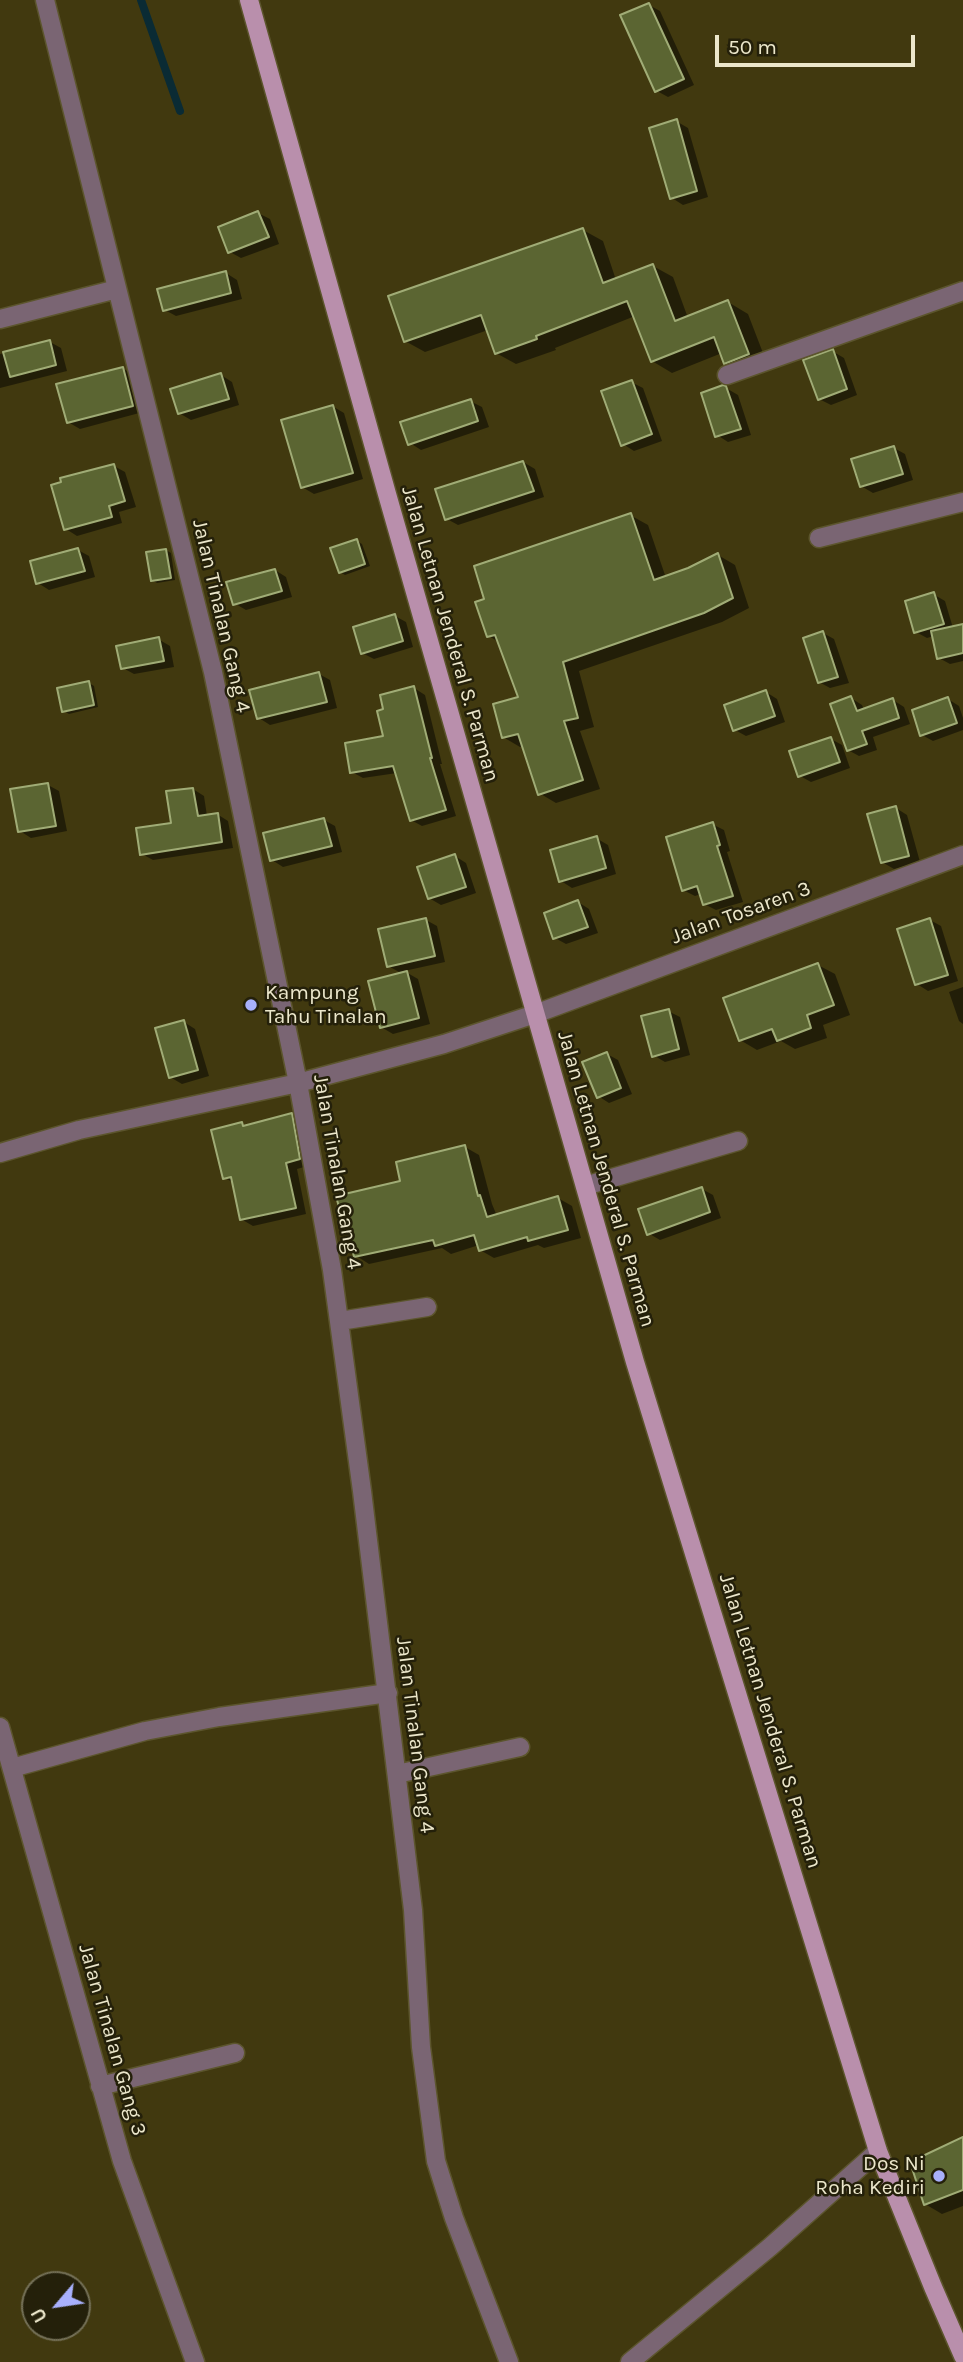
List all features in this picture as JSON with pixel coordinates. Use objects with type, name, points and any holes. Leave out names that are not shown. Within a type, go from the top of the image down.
[{"type":"main road","name":"Jalan Letnan Jenderal S. Parman","points":[[249,0],[639,1375],[878,2151],[963,2356]]},
{"type":"street","name":"Jalan Tinalan Gang 4","points":[[45,0],[213,673],[298,1083],[340,1321],[388,1693],[413,1910],[421,2047],[436,2161],[454,2218],[509,2362]]},
{"type":"street","points":[[0,319],[117,289]]},
{"type":"street","points":[[727,375],[963,291]]},
{"type":"street","points":[[819,538],[963,502]]},
{"type":"street","name":"Jalan Tosaren 3","points":[[0,1153],[79,1130],[298,1083],[444,1044],[535,1014],[963,855]]},
{"type":"street","points":[[585,1186],[738,1141]]},
{"type":"street","points":[[340,1321],[427,1307]]},
{"type":"street","points":[[12,1768],[145,1731],[219,1717],[388,1693]]},
{"type":"street","name":"Jalan Tinalan Gang 3","points":[[0,1727],[122,2161],[195,2362]]},
{"type":"street","points":[[397,1774],[520,1747]]},
{"type":"street","points":[[100,2086],[235,2053]]},
{"type":"street","points":[[630,2362],[770,2247],[878,2151]]},
{"type":"building","points":[[649,3],[684,79],[655,92],[620,15]]},
{"type":"building","points":[[677,119],[697,191],[670,199],[649,128]]},
{"type":"building","points":[[258,211],[269,237],[228,253],[218,227]]},
{"type":"building","points":[[583,228],[603,283],[653,264],[675,321],[728,300],[749,354],[724,364],[714,337],[651,362],[627,301],[495,354],[481,315],[404,342],[388,296]]},
{"type":"building","points":[[226,271],[231,293],[163,311],[157,289]]},
{"type":"building","points":[[50,340],[56,365],[10,377],[3,352]]},
{"type":"building","points":[[833,349],[847,389],[818,400],[803,360]]},
{"type":"building","points":[[123,367],[133,406],[67,423],[56,384]]},
{"type":"building","points":[[221,373],[229,399],[178,414],[170,389]]},
{"type":"building","points":[[632,380],[652,434],[621,446],[601,391]]},
{"type":"building","points":[[726,386],[741,429],[715,437],[701,393]]},
{"type":"building","points":[[471,399],[478,421],[408,445],[400,422]]},
{"type":"building","points":[[333,405],[353,473],[301,488],[281,420]]},
{"type":"building","points":[[894,446],[903,474],[860,487],[851,459]]},
{"type":"building","points":[[523,461],[534,491],[445,520],[435,489]]},
{"type":"building","points":[[114,464],[125,501],[109,506],[112,517],[64,530],[51,485],[61,482],[60,478]]},
{"type":"building","points":[[631,513],[654,580],[688,568],[718,553],[733,598],[704,613],[563,662],[578,718],[564,721],[583,780],[538,795],[518,734],[502,738],[493,704],[518,697],[495,635],[487,637],[475,602],[484,599],[474,566]]},
{"type":"building","points":[[357,539],[365,564],[339,573],[330,548]]},
{"type":"building","points":[[78,548],[85,571],[36,584],[30,561]]},
{"type":"building","points":[[166,549],[171,578],[151,581],[146,552]]},
{"type":"building","points":[[275,569],[282,591],[233,605],[226,582]]},
{"type":"building","points":[[934,592],[944,624],[914,633],[905,601]]},
{"type":"building","points":[[395,614],[403,641],[361,654],[353,627]]},
{"type":"building","points":[[963,624],[963,653],[937,659],[931,631]]},
{"type":"building","points":[[823,631],[838,677],[818,683],[803,638]]},
{"type":"building","points":[[159,637],[164,661],[121,669],[116,646]]},
{"type":"building","points":[[319,672],[327,702],[257,719],[249,690]]},
{"type":"building","points":[[89,681],[94,705],[62,712],[57,688]]},
{"type":"building","points":[[414,686],[430,758],[446,810],[410,821],[393,766],[350,773],[345,743],[383,736],[377,711],[383,709],[380,695]]},
{"type":"building","points":[[766,690],[775,716],[733,731],[724,705]]},
{"type":"building","points":[[851,696],[857,711],[893,698],[899,718],[862,731],[867,744],[847,751],[830,704]]},
{"type":"building","points":[[948,697],[957,723],[920,736],[912,710]]},
{"type":"building","points":[[831,737],[840,762],[798,777],[789,751]]},
{"type":"building","points":[[48,783],[56,826],[18,832],[10,789]]},
{"type":"building","points":[[193,788],[198,816],[218,813],[222,842],[140,855],[136,828],[171,823],[166,791]]},
{"type":"building","points":[[896,806],[909,856],[881,863],[867,814]]},
{"type":"building","points":[[324,818],[332,846],[270,861],[263,833]]},
{"type":"building","points":[[713,822],[720,845],[717,846],[733,896],[703,905],[697,886],[682,891],[666,837]]},
{"type":"building","points":[[597,836],[606,868],[559,882],[550,850]]},
{"type":"building","points":[[455,854],[466,887],[428,899],[417,867]]},
{"type":"building","points":[[578,900],[588,927],[553,939],[544,913]]},
{"type":"building","points":[[426,918],[435,956],[387,967],[378,929]]},
{"type":"building","points":[[930,918],[948,975],[915,985],[897,929]]},
{"type":"building","points":[[818,963],[834,1005],[807,1015],[811,1028],[777,1041],[772,1029],[739,1041],[723,998]]},
{"type":"building","points":[[407,971],[419,1018],[380,1028],[368,981]]},
{"type":"building","points":[[669,1009],[679,1049],[652,1057],[641,1016]]},
{"type":"building","points":[[184,1020],[198,1070],[169,1078],[155,1028]]},
{"type":"building","points":[[607,1052],[621,1088],[597,1098],[582,1062]]},
{"type":"building","points":[[292,1113],[300,1159],[286,1163],[296,1208],[240,1220],[231,1177],[223,1179],[211,1130],[242,1122],[243,1126]]},
{"type":"building","points":[[465,1145],[478,1196],[480,1195],[487,1217],[558,1196],[568,1230],[528,1241],[527,1237],[479,1251],[474,1235],[435,1246],[433,1240],[354,1257],[336,1196],[400,1181],[396,1162]]},
{"type":"building","points":[[702,1187],[710,1212],[647,1235],[638,1209]]},
{"type":"building","name":"Dos Ni Roha Kediri","points":[[963,2137],[963,2190],[924,2205],[910,2162]]},
{"type":"waterway","points":[[141,0],[180,111]]},
{"type":"place","name":"Kampung Tahu Tinalan","points":[[251,1005]]},
{"type":"place","name":"Dos Ni Roha Kediri","points":[[939,2176]]}]
